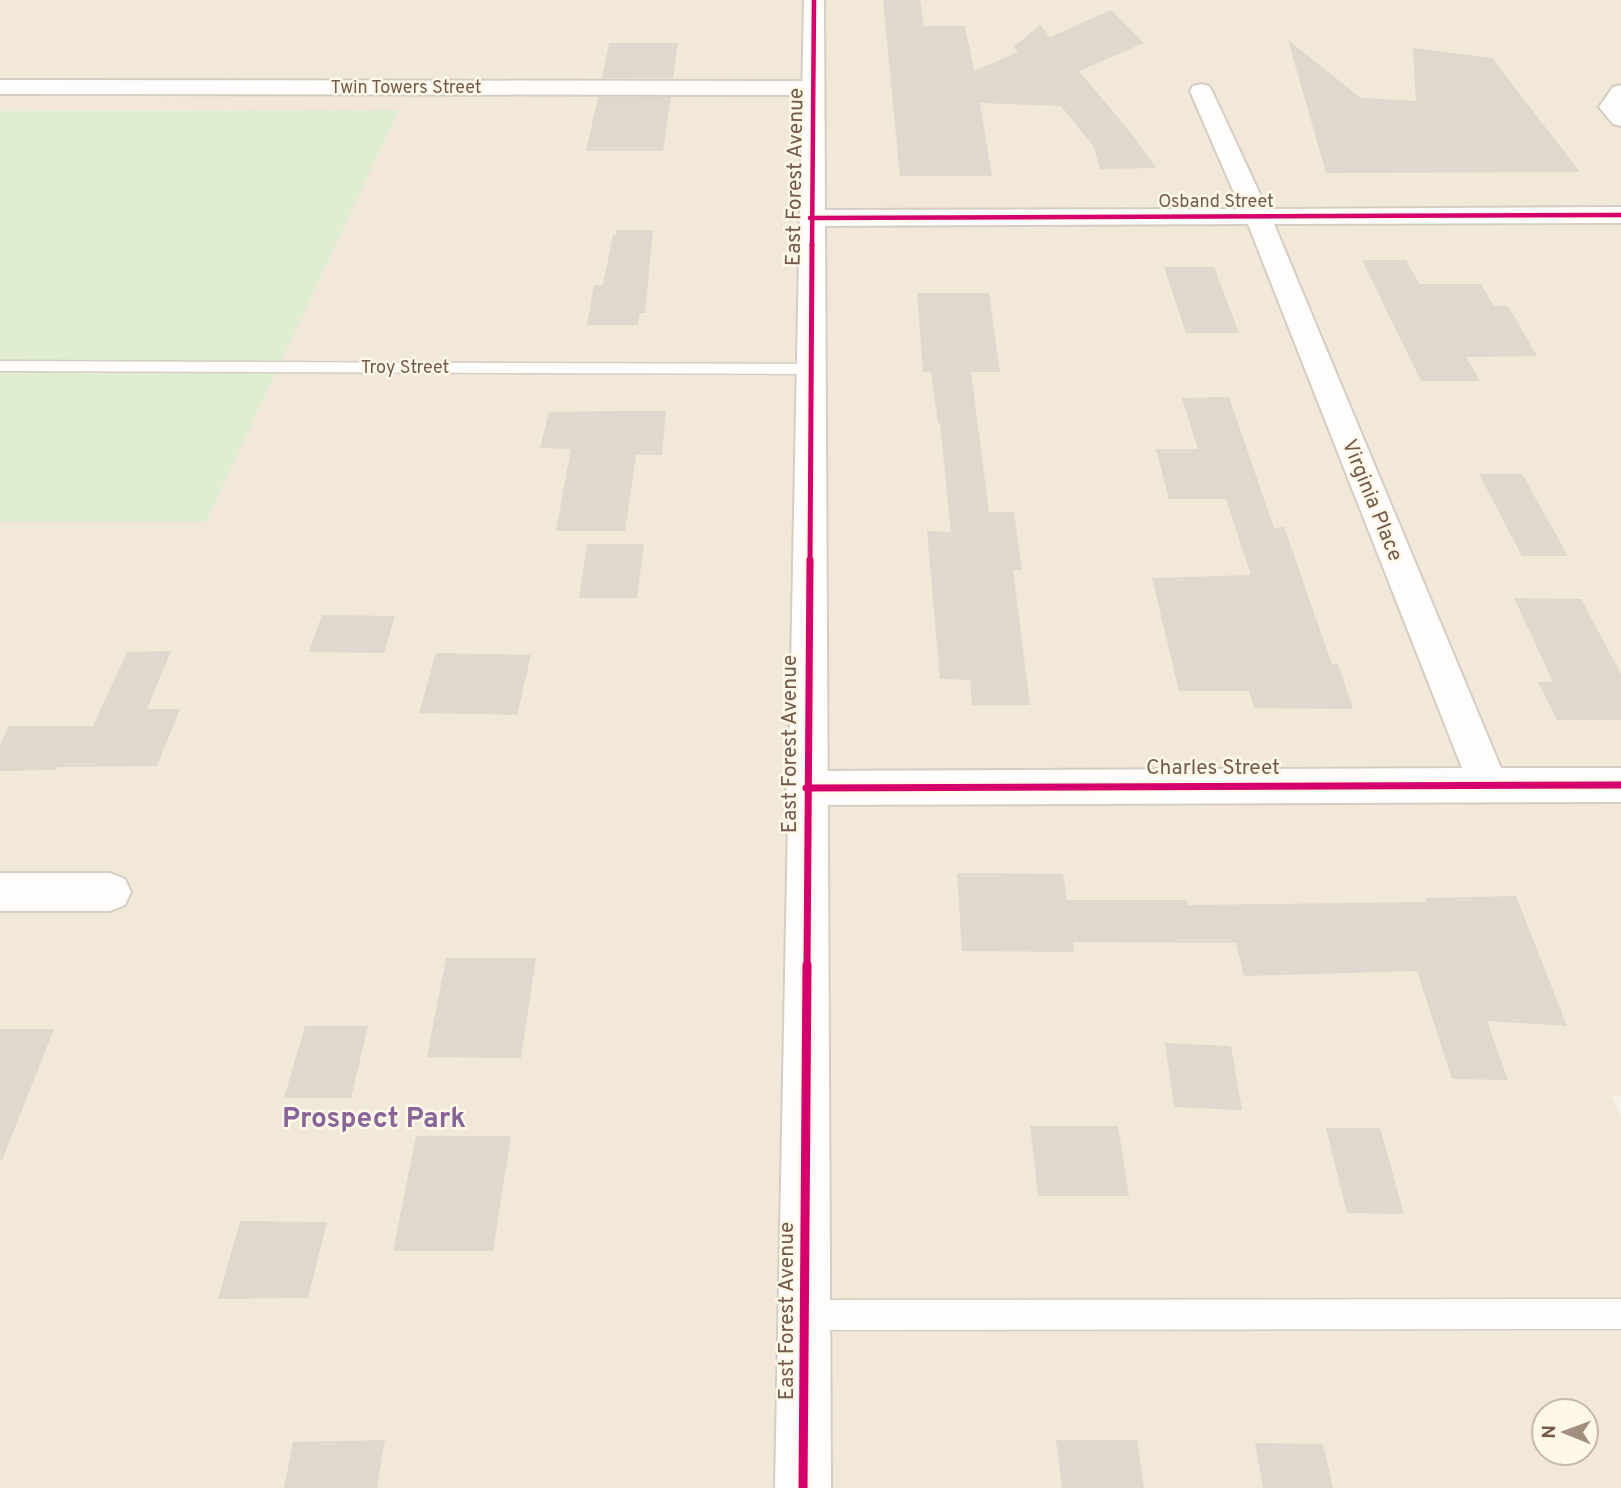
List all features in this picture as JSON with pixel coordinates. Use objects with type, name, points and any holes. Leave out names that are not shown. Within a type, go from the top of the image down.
[{"type":"street","name":"East Forest Avenue","points":[[803,1488],[810,218],[814,0]]},
{"type":"street","name":"Twin Towers Street","points":[[0,87],[813,88]]},
{"type":"street","name":"Virginia Place","points":[[1201,91],[1258,217],[1488,784]]},
{"type":"street","points":[[1621,92],[1611,107],[1621,119]]},
{"type":"street","name":"Osband Street","points":[[810,218],[1621,215]]},
{"type":"street","name":"Charles Street","points":[[806,788],[1621,785]]},
{"type":"street","points":[[0,892],[110,892]]},
{"type":"lane","name":"Troy Street","points":[[0,366],[809,369]]},
{"type":"lane","points":[[803,1315],[1621,1314]]},
{"type":"shaded area","points":[[0,0],[1621,0],[1621,1096],[1612,1096],[1621,1119],[1621,1488],[0,1488]]},
{"type":"green space","points":[[399,110],[206,522],[0,522],[0,111]]},
{"type":"building","points":[[883,0],[920,0],[924,26],[965,26],[974,71],[1018,52],[1014,47],[1040,25],[1050,37],[1111,10],[1144,43],[1079,71],[1131,133],[1156,168],[1100,169],[1094,147],[1061,106],[980,103],[992,176],[900,176]]},
{"type":"building","points":[[1288,40],[1361,98],[1416,101],[1413,48],[1492,58],[1580,172],[1326,173]]},
{"type":"building","points":[[609,43],[678,43],[673,78],[602,78]]},
{"type":"building","points":[[598,97],[671,97],[663,151],[586,151]]},
{"type":"building","points":[[617,230],[653,230],[645,313],[640,313],[638,325],[587,325],[594,285],[603,285],[613,235],[616,235]]},
{"type":"building","points":[[1362,260],[1406,260],[1419,284],[1481,284],[1494,306],[1508,306],[1537,356],[1466,357],[1480,381],[1421,381]]},
{"type":"building","points":[[1164,267],[1214,267],[1239,333],[1186,333]]},
{"type":"building","points":[[917,293],[989,293],[1000,372],[971,372],[989,512],[1014,512],[1022,570],[1013,570],[1030,705],[972,705],[970,680],[940,679],[927,531],[951,532],[940,423],[931,372],[923,372]]},
{"type":"building","points":[[1229,397],[1274,528],[1284,527],[1332,664],[1338,664],[1353,709],[1254,708],[1249,691],[1179,691],[1152,578],[1251,575],[1226,499],[1169,499],[1156,449],[1198,449],[1182,398]]},
{"type":"building","points":[[666,411],[662,455],[636,455],[625,531],[556,531],[571,449],[540,448],[549,412]]},
{"type":"building","points":[[1479,474],[1522,474],[1568,556],[1522,556]]},
{"type":"building","points":[[587,544],[644,544],[637,598],[579,598]]},
{"type":"building","points":[[1514,598],[1581,599],[1621,674],[1621,720],[1557,720],[1538,682],[1553,682]]},
{"type":"building","points":[[322,615],[395,616],[384,653],[309,652]]},
{"type":"building","points":[[171,651],[147,709],[180,709],[157,766],[57,767],[55,770],[0,771],[0,745],[9,726],[93,726],[127,652]]},
{"type":"building","points":[[436,653],[531,655],[517,715],[419,713]]},
{"type":"building","points":[[957,873],[1063,874],[1067,900],[1187,900],[1188,905],[1427,902],[1426,898],[1516,896],[1567,1026],[1487,1021],[1508,1080],[1452,1079],[1417,971],[1244,976],[1236,943],[1073,942],[1074,952],[962,951]]},
{"type":"building","points":[[446,958],[536,958],[521,1058],[427,1057]]},
{"type":"building","points":[[305,1026],[368,1026],[351,1098],[284,1098]]},
{"type":"building","points":[[0,1029],[54,1029],[2,1160],[0,1159]]},
{"type":"building","points":[[1165,1043],[1231,1046],[1242,1110],[1174,1107]]},
{"type":"building","points":[[1030,1126],[1118,1126],[1129,1196],[1038,1196]]},
{"type":"building","points":[[1326,1128],[1380,1128],[1404,1214],[1347,1213]]},
{"type":"building","points":[[416,1136],[511,1136],[493,1251],[393,1251]]},
{"type":"building","points":[[240,1221],[327,1222],[308,1298],[218,1299]]},
{"type":"building","points":[[385,1440],[377,1488],[284,1488],[293,1442]]},
{"type":"building","points":[[1056,1440],[1137,1440],[1144,1488],[1062,1488]]},
{"type":"building","points":[[1255,1443],[1323,1444],[1333,1488],[1263,1488]]},
{"type":"cycle path","points":[[803,1488],[814,0]]},
{"type":"cycle path","points":[[810,218],[1621,215]]},
{"type":"cycle path","points":[[806,788],[1621,785]]},
{"type":"district","name":"Prospect Park","points":[[374,1117]]}]
